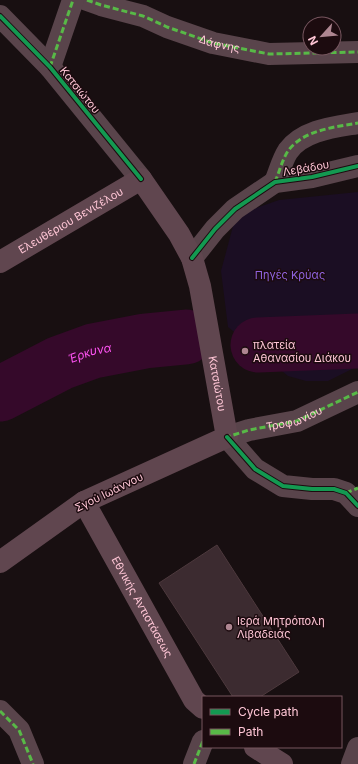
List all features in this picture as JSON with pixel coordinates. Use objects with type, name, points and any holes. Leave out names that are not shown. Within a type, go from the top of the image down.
[{"type":"main road","name":"Κατσιώτου","points":[[141,179],[179,234],[192,258],[200,286],[227,437]]},
{"type":"main road","name":"Ελευθέριου Βενιζέλου","points":[[0,262],[141,179]]},
{"type":"main road","name":"Σγού Ιωάννου","points":[[0,562],[84,502],[227,437]]},
{"type":"main road","name":"Εθνικής Αντιστάσεως","points":[[84,502],[194,700],[202,707]]},
{"type":"main road","points":[[257,748],[282,764]]},
{"type":"street","points":[[50,67],[73,0]]},
{"type":"street","name":"Δάφνης","points":[[87,0],[143,16],[167,27],[213,43],[269,54],[358,52]]},
{"type":"street","name":"Κατσιώτου","points":[[0,16],[50,67],[141,179]]},
{"type":"street","name":"Λεβάδου","points":[[275,182],[288,151],[298,141],[312,133],[332,127],[358,123]]},
{"type":"street","name":"Λεβάδου","points":[[192,258],[215,229],[235,209],[275,182],[312,177],[358,166]]},
{"type":"street","name":"Τροφωνίου","points":[[227,437],[249,430],[297,421],[358,392]]},
{"type":"street","points":[[227,437],[255,469],[283,486],[312,489],[334,488],[354,496]]},
{"type":"street","points":[[0,711],[19,730],[33,764]]},
{"type":"street","points":[[194,764],[202,744]]},
{"type":"street","points":[[352,764],[358,748]]},
{"type":"green space","name":"Πηγές Κρύας","points":[[358,192],[358,366],[328,381],[306,381],[288,376],[228,327],[221,271],[236,215],[279,200]]},
{"type":"building","name":"Ιερά Μητρόπολη Λιβαδειάς","points":[[217,545],[299,672],[262,696],[232,696],[159,583]]},
{"type":"waterway","name":"Έρκυνα","points":[[0,394],[60,363],[93,351],[145,341],[186,337]]},
{"type":"waterway","name":"Έρκυνα","points":[[258,345],[358,341]]},
{"type":"marked path","points":[[50,67],[73,0]]},
{"type":"marked path","points":[[87,0],[143,16],[167,27],[213,43],[269,54],[358,52]]},
{"type":"marked path","points":[[275,182],[282,162],[288,151],[302,138],[320,131],[358,123]]},
{"type":"marked path","points":[[228,439],[227,437],[249,430],[297,421],[358,392]]},
{"type":"marked path","points":[[346,493],[358,488]]},
{"type":"marked path","points":[[0,711],[19,730],[33,764]]},
{"type":"marked path","points":[[194,764],[202,744]]},
{"type":"cycle path","points":[[0,16],[50,67],[141,179]]},
{"type":"cycle path","points":[[192,258],[215,229],[235,209],[275,182],[312,177],[358,166]]},
{"type":"cycle path","points":[[227,437],[255,469],[283,486],[312,489],[334,489],[346,493],[358,506]]},
{"type":"place","name":"πλατεία Αθανασίου Διάκου","points":[[245,351]]},
{"type":"place","name":"Ιερά Μητρόπολη Λιβαδειάς","points":[[229,627]]}]
